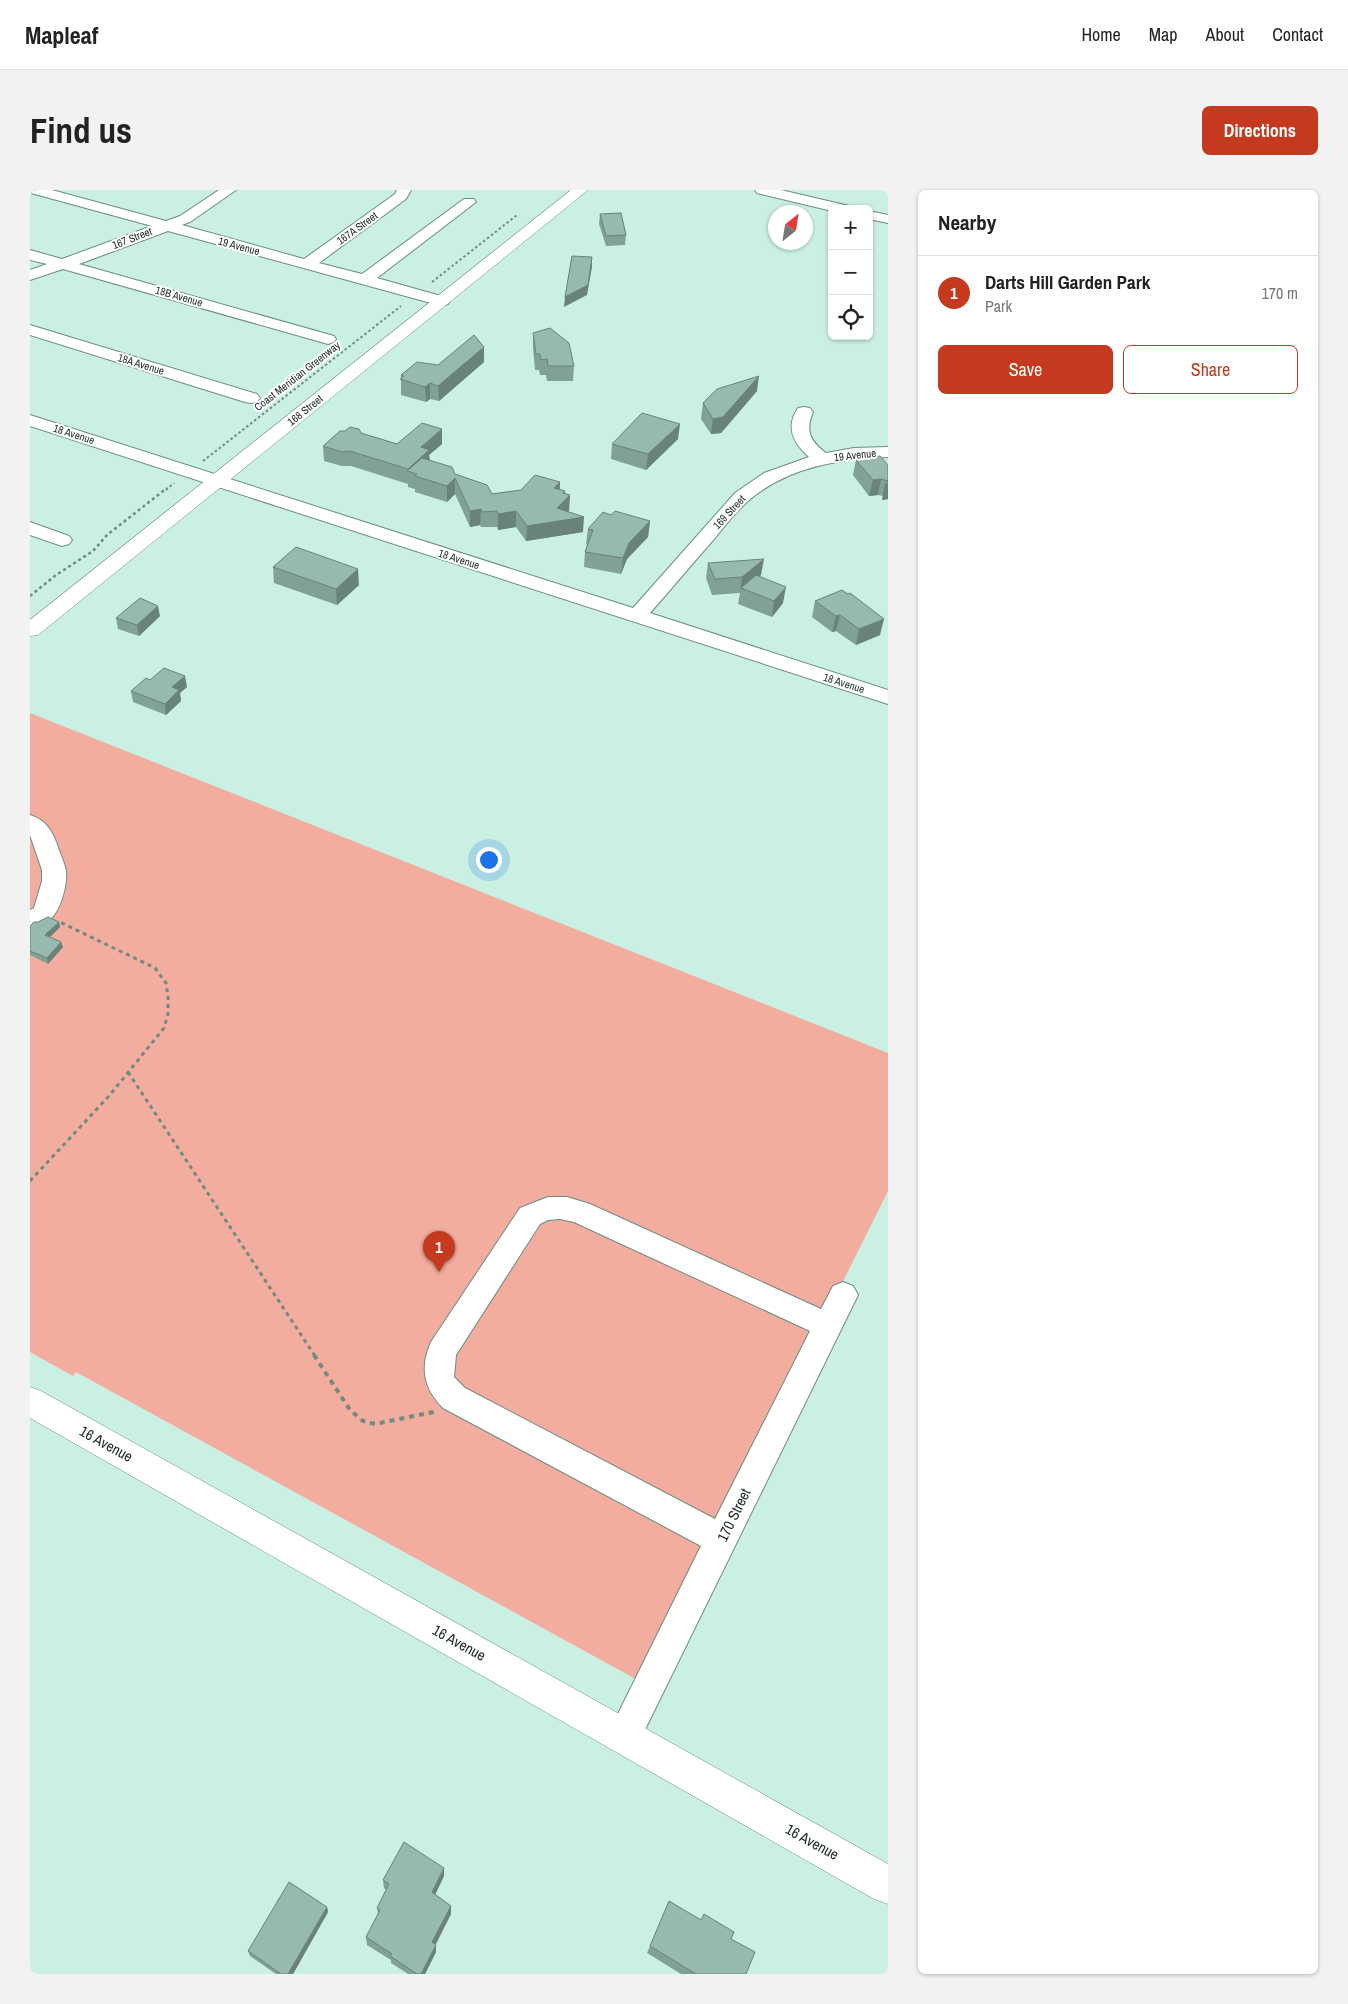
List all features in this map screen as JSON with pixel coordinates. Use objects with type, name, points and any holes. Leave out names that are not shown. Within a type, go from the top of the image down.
[{"type":"main road","name":"168 Street","points":[[30,630],[580,190]]},
{"type":"main road","name":"16 Avenue","points":[[30,1401],[888,1885]]},
{"type":"street","name":"19 Avenue","points":[[36,190],[442,301]]},
{"type":"street","name":"167 Street","points":[[30,274],[64,264],[167,226],[197,212],[229,190]]},
{"type":"street","name":"167A Street","points":[[307,264],[401,196],[404,190]]},
{"type":"street","points":[[762,190],[828,205]]},
{"type":"street","points":[[364,280],[469,202]]},
{"type":"street","points":[[873,216],[888,219]]},
{"type":"street","name":"18B Avenue","points":[[30,255],[328,339]]},
{"type":"street","name":"18A Avenue","points":[[30,330],[251,398]]},
{"type":"street","points":[[804,412],[798,424],[800,436],[809,449],[823,459]]},
{"type":"street","name":"18 Avenue","points":[[30,420],[888,697]]},
{"type":"street","name":"19 Avenue","points":[[823,459],[863,453],[888,452]]},
{"type":"street","name":"169 Street","points":[[637,616],[743,495],[770,477],[823,459]]},
{"type":"street","points":[[30,528],[62,540]]},
{"type":"street","points":[[30,823],[42,833],[54,870],[54,881],[39,916]]},
{"type":"street","points":[[722,1540],[454,1398],[445,1390],[438,1378],[438,1366],[442,1351],[530,1216],[538,1210],[550,1207],[580,1212],[828,1326]]},
{"type":"street","name":"170 Street","points":[[624,1736],[844,1295]]},
{"type":"path","points":[[428,285],[517,216]]},
{"type":"path","name":"Coast Meridian Greenway","points":[[199,464],[402,305]]},
{"type":"path","points":[[30,596],[65,568],[82,561],[101,545],[108,535],[175,482]]},
{"type":"path","points":[[30,1181],[110,1096],[164,1028],[168,1014],[166,983],[155,968],[39,916]]},
{"type":"path","points":[[128,1072],[350,1410],[363,1421],[375,1424],[431,1414],[436,1410]]},
{"type":"shaded area","points":[[30,713],[888,1053],[888,1191],[643,1683],[76,1372],[73,1376],[30,1352]]},
{"type":"building","points":[[621,213],[626,235],[606,236],[600,214]]},
{"type":"building","points":[[572,256],[592,257],[588,285],[565,297]]},
{"type":"building","points":[[550,328],[569,343],[574,366],[548,366],[547,359],[541,360],[540,354],[536,354],[533,333]]},
{"type":"building","points":[[474,335],[484,347],[438,386],[430,383],[425,387],[400,379],[404,376],[401,375],[417,362],[438,365]]},
{"type":"building","points":[[759,376],[723,417],[713,419],[703,403],[717,389]]},
{"type":"building","points":[[642,413],[680,424],[648,454],[612,444]]},
{"type":"building","points":[[422,423],[442,429],[421,447],[429,450],[408,469],[350,451],[342,452],[323,446],[340,431],[345,431],[350,427],[359,429],[361,433],[397,444]]},
{"type":"building","points":[[880,456],[888,465],[888,481],[881,479],[873,480],[856,460]]},
{"type":"building","points":[[422,458],[452,467],[455,474],[487,485],[492,494],[521,490],[535,475],[560,482],[554,488],[565,491],[563,493],[570,495],[557,508],[584,517],[527,526],[516,511],[498,514],[497,511],[482,512],[481,509],[470,511],[455,478],[447,486],[415,476],[417,474],[407,471]]},
{"type":"building","points":[[615,511],[650,521],[629,543],[623,558],[585,552],[593,530],[588,529],[603,512],[611,515]]},
{"type":"building","points":[[296,547],[358,569],[336,589],[273,567]]},
{"type":"building","points":[[764,559],[742,577],[715,579],[708,563]]},
{"type":"building","points":[[756,575],[786,587],[774,601],[741,588]]},
{"type":"building","points":[[842,590],[848,594],[850,593],[884,619],[859,629],[840,615],[836,616],[815,601]]},
{"type":"building","points":[[140,598],[158,606],[137,625],[116,618]]},
{"type":"building","points":[[164,668],[185,676],[172,687],[179,690],[165,704],[131,691],[146,678],[150,680]]},
{"type":"building","points":[[48,917],[59,922],[45,935],[61,942],[47,958],[30,951],[30,926],[34,922]]},
{"type":"building","points":[[404,1842],[444,1868],[432,1892],[451,1906],[432,1942],[436,1945],[421,1974],[417,1974],[390,1956],[392,1954],[366,1937],[380,1910],[377,1908],[389,1884],[383,1880]]},
{"type":"building","points":[[289,1882],[327,1907],[288,1974],[281,1974],[248,1951]]},
{"type":"building","points":[[669,1901],[701,1920],[704,1914],[734,1932],[731,1939],[755,1952],[746,1974],[696,1974],[650,1946]]},
{"type":"place","name":"Darts Hill Garden Park","points":[[439,1272]]}]
